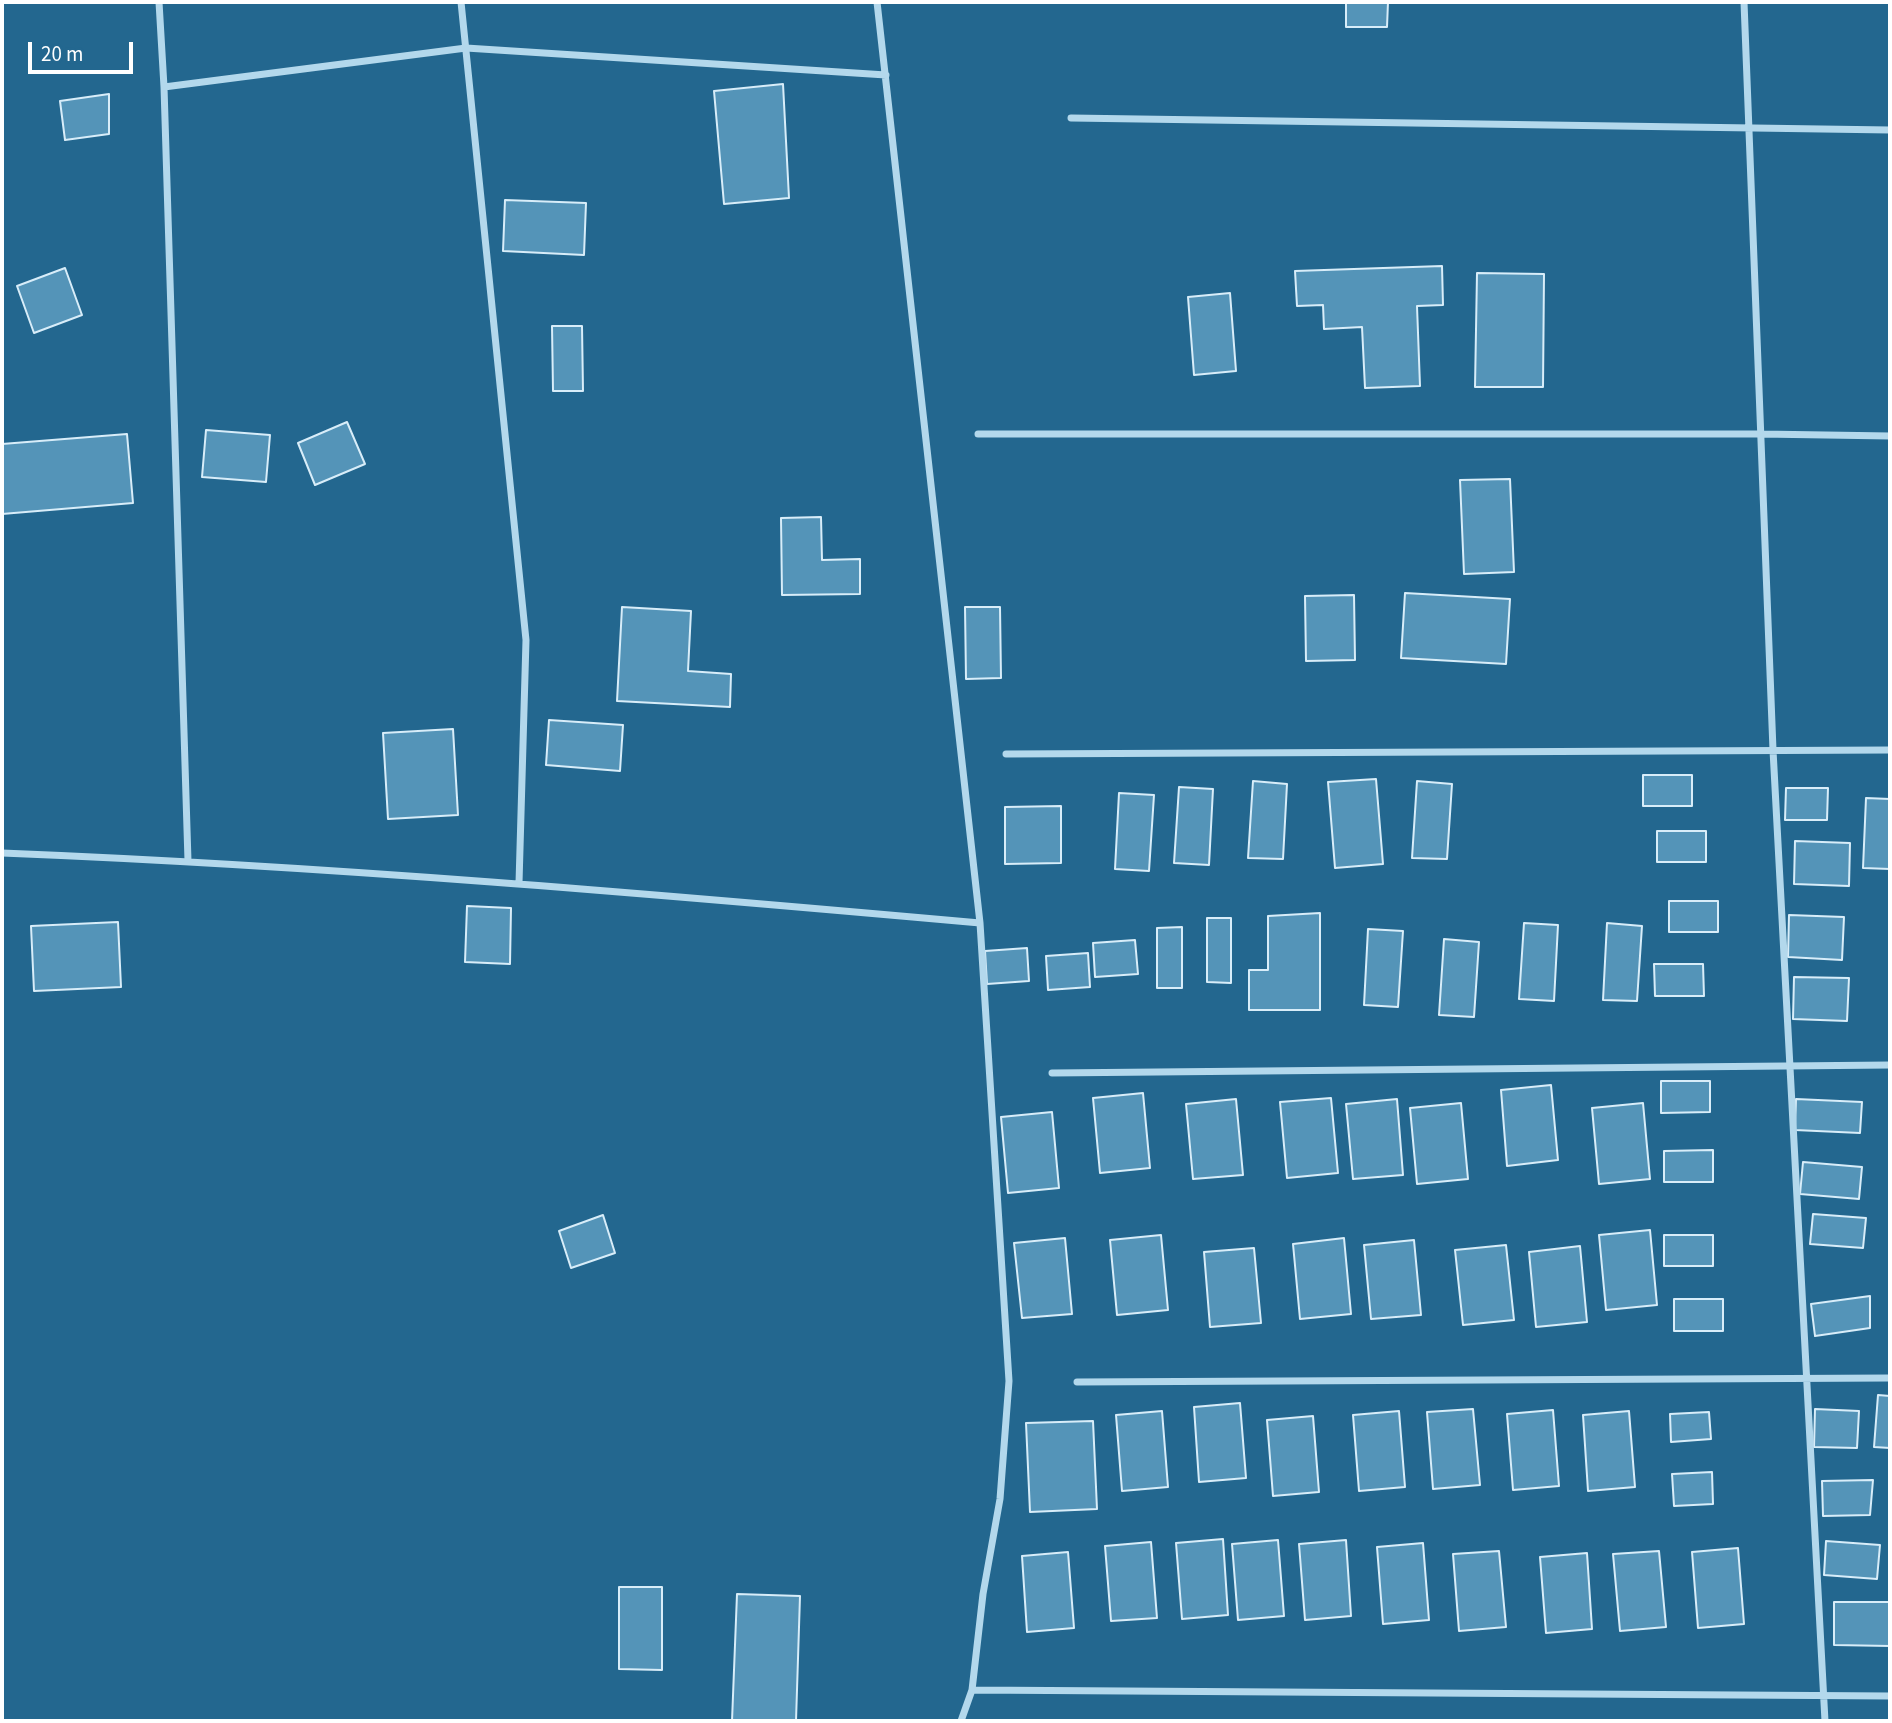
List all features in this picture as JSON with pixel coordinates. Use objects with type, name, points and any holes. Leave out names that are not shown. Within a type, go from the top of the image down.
[{"type":"street","points":[[159,2],[164,87],[188,861]]},
{"type":"street","points":[[461,2],[526,640],[519,883]]},
{"type":"street","points":[[877,2],[980,923],[1009,1381],[1000,1499],[983,1594],[972,1690],[961,1721]]},
{"type":"street","points":[[1744,2],[1773,750],[1825,1721]]},
{"type":"street","points":[[164,87],[466,48],[886,75]]},
{"type":"street","points":[[1071,118],[1890,130]]},
{"type":"street","points":[[978,434],[1890,436]]},
{"type":"street","points":[[1006,754],[1890,750]]},
{"type":"street","points":[[2,853],[188,861],[519,883],[980,923]]},
{"type":"street","points":[[1052,1073],[1890,1065]]},
{"type":"street","points":[[1077,1382],[1890,1378]]},
{"type":"street","points":[[972,1690],[1890,1696]]},
{"type":"building","points":[[1346,2],[1388,2],[1387,27],[1346,27]]},
{"type":"building","points":[[783,84],[789,198],[724,204],[714,91]]},
{"type":"building","points":[[109,94],[109,134],[65,140],[60,101]]},
{"type":"building","points":[[505,200],[586,203],[584,255],[503,251]]},
{"type":"building","points":[[1442,266],[1443,305],[1417,306],[1420,386],[1365,388],[1362,327],[1324,329],[1323,305],[1297,306],[1295,271]]},
{"type":"building","points":[[65,268],[82,315],[34,333],[17,286]]},
{"type":"building","points":[[1477,273],[1544,274],[1543,387],[1475,387]]},
{"type":"building","points":[[1230,293],[1236,371],[1194,375],[1188,297]]},
{"type":"building","points":[[552,326],[582,326],[583,391],[553,391]]},
{"type":"building","points":[[347,422],[365,464],[315,485],[298,443]]},
{"type":"building","points":[[206,430],[270,435],[266,482],[202,477]]},
{"type":"building","points":[[127,434],[133,503],[2,514],[2,444]]},
{"type":"building","points":[[1510,479],[1514,572],[1464,574],[1460,480]]},
{"type":"building","points":[[821,517],[822,560],[860,559],[860,594],[782,595],[781,518]]},
{"type":"building","points":[[1405,593],[1510,599],[1506,664],[1401,658]]},
{"type":"building","points":[[1354,595],[1355,660],[1306,661],[1305,596]]},
{"type":"building","points":[[622,607],[691,611],[688,671],[731,674],[730,707],[617,701]]},
{"type":"building","points":[[965,607],[1000,607],[1001,678],[966,679]]},
{"type":"building","points":[[549,720],[623,725],[620,771],[546,765]]},
{"type":"building","points":[[453,729],[458,815],[388,819],[383,733]]},
{"type":"building","points":[[1643,775],[1692,775],[1692,806],[1643,806]]},
{"type":"building","points":[[1376,779],[1383,864],[1335,868],[1328,782]]},
{"type":"building","points":[[1253,781],[1287,784],[1283,859],[1248,858]]},
{"type":"building","points":[[1417,781],[1452,784],[1447,859],[1412,858]]},
{"type":"building","points":[[1179,787],[1213,789],[1209,865],[1174,863]]},
{"type":"building","points":[[1786,788],[1828,788],[1827,820],[1785,820]]},
{"type":"building","points":[[1119,793],[1154,795],[1149,871],[1115,869]]},
{"type":"building","points":[[1866,798],[1890,799],[1890,869],[1863,868]]},
{"type":"building","points":[[1061,806],[1061,863],[1005,864],[1005,807]]},
{"type":"building","points":[[1657,831],[1706,831],[1706,862],[1657,862]]},
{"type":"building","points":[[1795,841],[1850,843],[1849,886],[1794,884]]},
{"type":"building","points":[[1669,901],[1718,901],[1718,932],[1669,932]]},
{"type":"building","points":[[467,906],[511,908],[510,964],[465,962]]},
{"type":"building","points":[[1320,913],[1320,1010],[1249,1010],[1249,970],[1268,970],[1268,916]]},
{"type":"building","points":[[1789,915],[1844,917],[1842,960],[1788,957]]},
{"type":"building","points":[[1207,918],[1231,918],[1231,983],[1207,982]]},
{"type":"building","points":[[118,922],[121,987],[34,991],[31,926]]},
{"type":"building","points":[[1524,923],[1558,925],[1554,1001],[1519,999]]},
{"type":"building","points":[[1607,923],[1642,926],[1637,1001],[1603,1000]]},
{"type":"building","points":[[1182,927],[1182,988],[1157,988],[1157,928]]},
{"type":"building","points":[[1368,929],[1403,931],[1398,1007],[1364,1005]]},
{"type":"building","points":[[1444,939],[1479,942],[1474,1017],[1439,1015]]},
{"type":"building","points":[[1135,940],[1138,974],[1095,977],[1093,943]]},
{"type":"building","points":[[1027,948],[1029,981],[987,984],[985,951]]},
{"type":"building","points":[[1088,953],[1090,987],[1048,990],[1046,956]]},
{"type":"building","points":[[1654,964],[1703,964],[1704,996],[1655,996]]},
{"type":"building","points":[[1794,977],[1849,978],[1847,1021],[1793,1019]]},
{"type":"building","points":[[1661,1081],[1710,1081],[1710,1112],[1661,1113]]},
{"type":"building","points":[[1551,1085],[1558,1160],[1507,1166],[1501,1090]]},
{"type":"building","points":[[1143,1093],[1150,1168],[1100,1173],[1093,1098]]},
{"type":"building","points":[[1331,1098],[1338,1173],[1287,1178],[1280,1102]]},
{"type":"building","points":[[1236,1099],[1243,1175],[1193,1179],[1186,1104]]},
{"type":"building","points":[[1397,1099],[1403,1175],[1353,1179],[1346,1104]]},
{"type":"building","points":[[1796,1099],[1862,1102],[1860,1133],[1795,1130]]},
{"type":"building","points":[[1461,1103],[1468,1179],[1417,1184],[1410,1108]]},
{"type":"building","points":[[1643,1103],[1650,1179],[1599,1184],[1592,1108]]},
{"type":"building","points":[[1052,1112],[1059,1188],[1008,1193],[1001,1117]]},
{"type":"building","points":[[1713,1150],[1713,1182],[1664,1182],[1664,1151]]},
{"type":"building","points":[[1803,1162],[1862,1167],[1859,1199],[1800,1194]]},
{"type":"building","points":[[1813,1214],[1866,1218],[1863,1248],[1810,1244]]},
{"type":"building","points":[[603,1215],[615,1253],[571,1268],[559,1231]]},
{"type":"building","points":[[1650,1230],[1657,1305],[1606,1310],[1599,1235]]},
{"type":"building","points":[[1161,1235],[1168,1310],[1117,1315],[1110,1240]]},
{"type":"building","points":[[1664,1235],[1713,1235],[1713,1266],[1664,1266]]},
{"type":"building","points":[[1065,1238],[1072,1314],[1022,1318],[1014,1243]]},
{"type":"building","points":[[1344,1238],[1351,1314],[1300,1319],[1293,1244]]},
{"type":"building","points":[[1414,1240],[1421,1315],[1371,1319],[1364,1245]]},
{"type":"building","points":[[1506,1245],[1514,1320],[1463,1325],[1455,1250]]},
{"type":"building","points":[[1580,1246],[1587,1322],[1536,1327],[1529,1252]]},
{"type":"building","points":[[1254,1248],[1261,1323],[1210,1327],[1204,1252]]},
{"type":"building","points":[[1870,1296],[1870,1328],[1815,1336],[1811,1304]]},
{"type":"building","points":[[1674,1299],[1723,1299],[1723,1331],[1674,1331]]},
{"type":"building","points":[[1878,1395],[1890,1396],[1890,1448],[1874,1447]]},
{"type":"building","points":[[1240,1403],[1246,1478],[1199,1482],[1194,1407]]},
{"type":"building","points":[[1473,1409],[1480,1485],[1433,1489],[1427,1412]]},
{"type":"building","points":[[1815,1409],[1859,1411],[1857,1448],[1814,1447]]},
{"type":"building","points":[[1553,1410],[1559,1486],[1513,1490],[1507,1414]]},
{"type":"building","points":[[1162,1411],[1168,1487],[1122,1491],[1116,1415]]},
{"type":"building","points":[[1399,1411],[1405,1487],[1359,1491],[1353,1415]]},
{"type":"building","points":[[1629,1411],[1635,1487],[1588,1491],[1583,1415]]},
{"type":"building","points":[[1709,1412],[1711,1439],[1671,1442],[1670,1414]]},
{"type":"building","points":[[1313,1416],[1319,1492],[1273,1496],[1267,1420]]},
{"type":"building","points":[[1093,1421],[1097,1509],[1030,1512],[1026,1423]]},
{"type":"building","points":[[1712,1472],[1713,1504],[1674,1506],[1672,1474]]},
{"type":"building","points":[[1873,1480],[1870,1515],[1823,1516],[1822,1481]]},
{"type":"building","points":[[1223,1539],[1228,1615],[1182,1619],[1176,1543]]},
{"type":"building","points":[[1278,1540],[1284,1616],[1238,1620],[1232,1544]]},
{"type":"building","points":[[1346,1540],[1351,1616],[1305,1620],[1299,1544]]},
{"type":"building","points":[[1826,1541],[1880,1545],[1877,1579],[1824,1575]]},
{"type":"building","points":[[1151,1542],[1157,1618],[1111,1621],[1105,1546]]},
{"type":"building","points":[[1423,1543],[1429,1620],[1383,1624],[1377,1547]]},
{"type":"building","points":[[1738,1548],[1744,1624],[1698,1628],[1692,1552]]},
{"type":"building","points":[[1499,1551],[1506,1627],[1459,1631],[1453,1554]]},
{"type":"building","points":[[1659,1551],[1666,1627],[1620,1631],[1613,1554]]},
{"type":"building","points":[[1068,1552],[1074,1628],[1027,1632],[1022,1556]]},
{"type":"building","points":[[1587,1553],[1592,1629],[1546,1633],[1540,1557]]},
{"type":"building","points":[[619,1587],[662,1587],[662,1670],[619,1669]]},
{"type":"building","points":[[737,1594],[800,1596],[796,1721],[732,1721]]},
{"type":"building","points":[[1834,1602],[1890,1602],[1890,1646],[1834,1645]]}]
